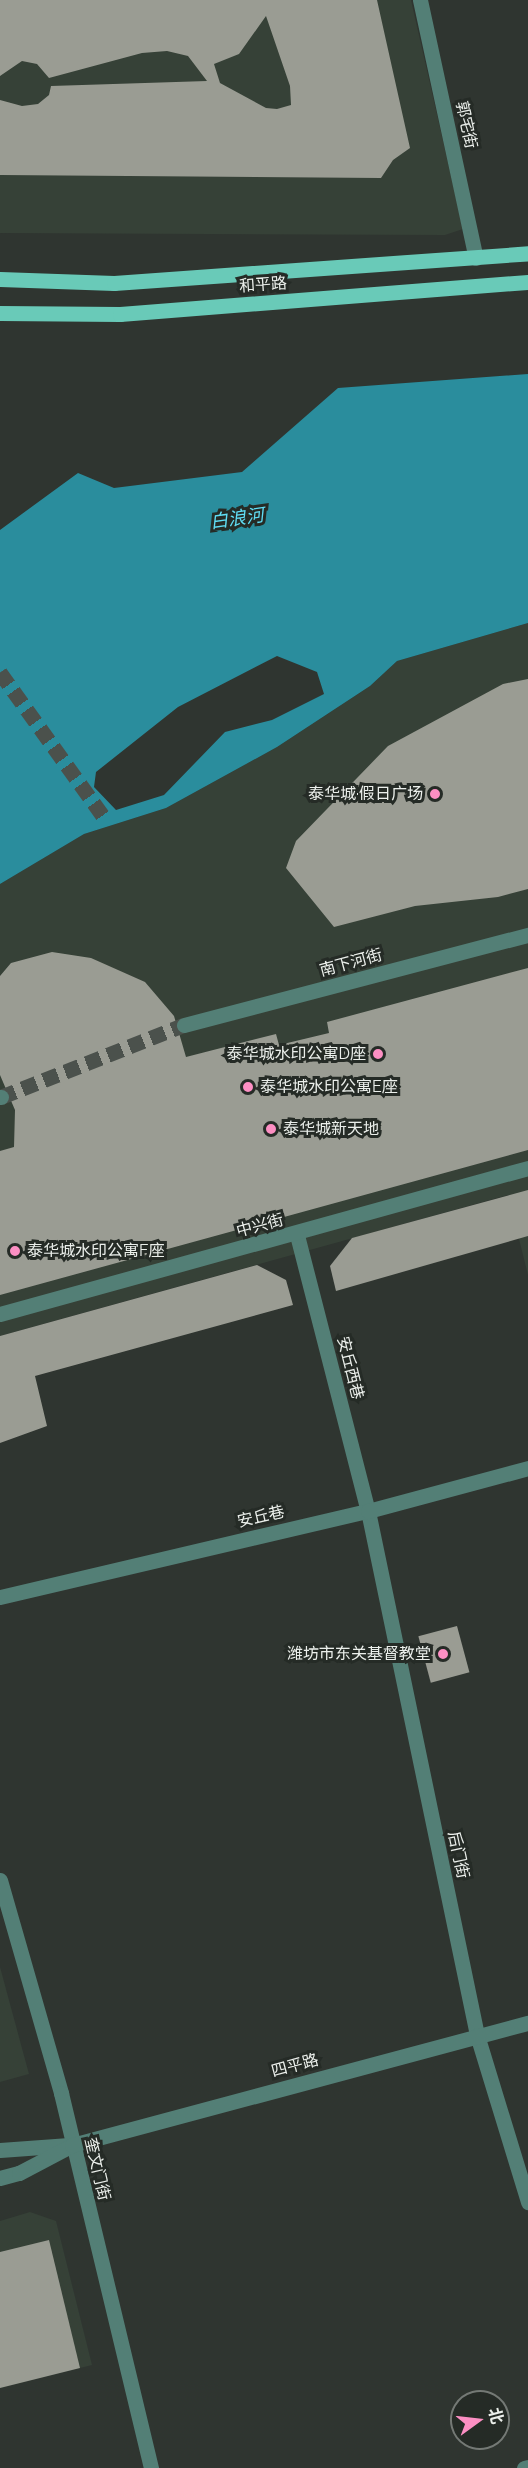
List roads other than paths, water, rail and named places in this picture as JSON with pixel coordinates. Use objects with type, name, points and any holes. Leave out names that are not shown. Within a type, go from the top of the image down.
[{"type":"main road","name":"和平路","points":[[0,279],[114,283],[528,253]]},
{"type":"main road","name":"和平路","points":[[0,312],[120,314],[528,282]]},
{"type":"street","name":"郭宅街","points":[[420,0],[476,258]]},
{"type":"street","name":"南下河街","points":[[184,1025],[528,935]]},
{"type":"street","name":"中兴街","points":[[0,1314],[297,1235],[528,1168]]},
{"type":"street","name":"安丘西巷","points":[[297,1235],[368,1511]]},
{"type":"street","name":"安丘巷","points":[[0,1597],[368,1511],[528,1468]]},
{"type":"street","name":"后门街","points":[[368,1511],[477,2035],[528,2202]]},
{"type":"street","name":"奎文门街","points":[[0,1880],[61,2093],[151,2468]]},
{"type":"street","name":"四平路","points":[[0,2150],[72,2145],[528,2023]]},
{"type":"street","name":"四平路","points":[[0,2178],[19,2173],[72,2145]]},
{"type":"water","name":"白浪河","points":[[528,374],[528,623],[397,661],[370,686],[277,747],[166,808],[84,834],[0,884],[0,530],[78,473],[114,488],[242,472],[338,388]],"holes":[[[277,656],[317,672],[324,694],[272,720],[225,732],[164,795],[116,810],[94,787],[96,772],[178,707]]]},
{"type":"tunnel","points":[[0,672],[104,817]]},
{"type":"tunnel","points":[[1,1097],[184,1025]]},
{"type":"place","name":"泰华城·假日广场","points":[[435,794]]},
{"type":"place","name":"泰华城水印公寓D座","points":[[378,1054]]},
{"type":"place","name":"泰华城水印公寓E座","points":[[248,1087]]},
{"type":"place","name":"泰华城新天地","points":[[271,1129]]},
{"type":"place","name":"泰华城水印公寓F座","points":[[15,1251]]},
{"type":"place","name":"潍坊市东关基督教堂","points":[[443,1654]]}]
